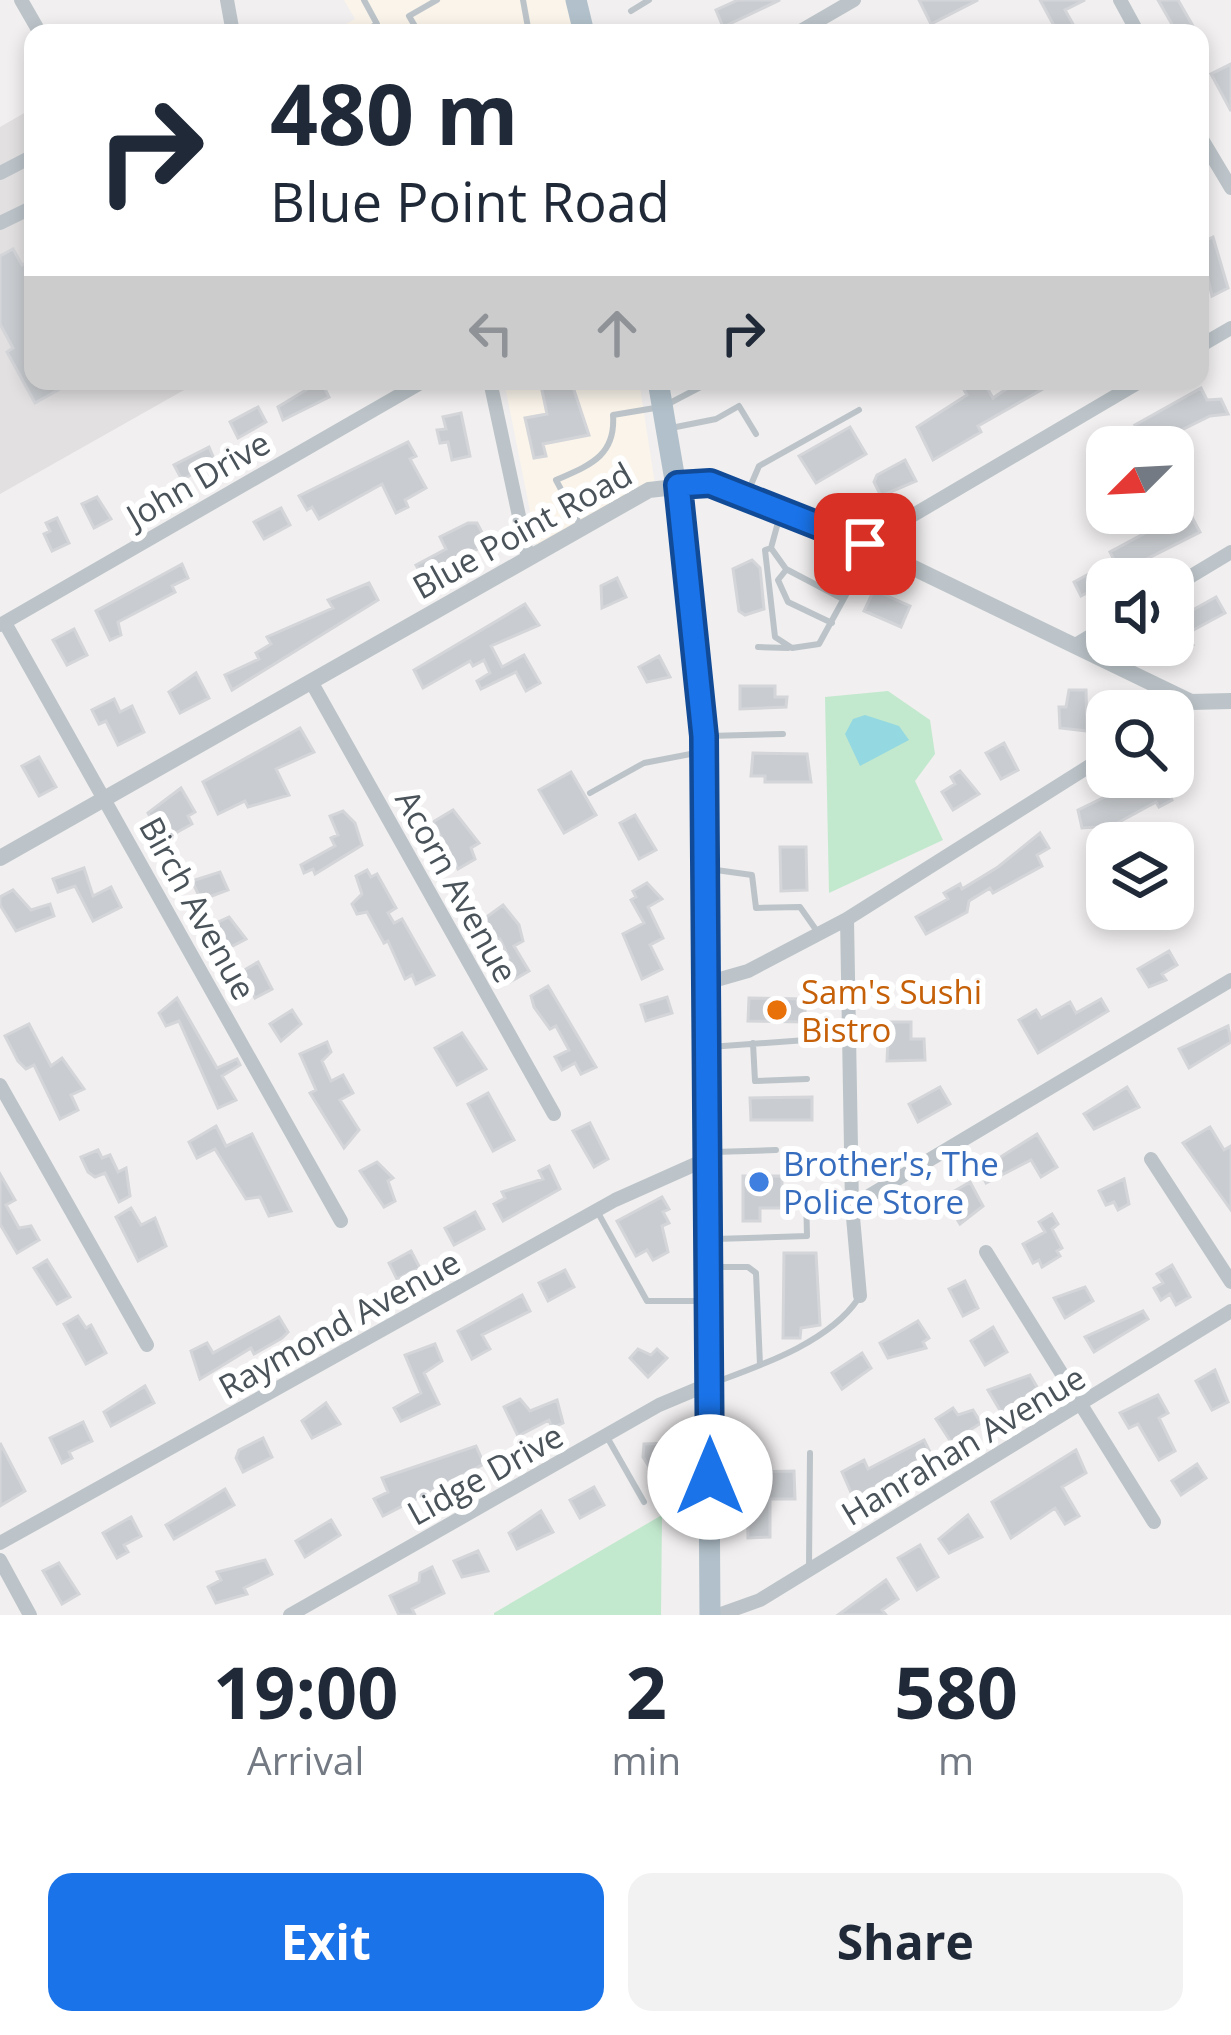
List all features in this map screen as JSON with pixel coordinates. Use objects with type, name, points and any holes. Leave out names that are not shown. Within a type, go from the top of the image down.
[{"type":"main road","points":[[660,390],[678,485],[704,744],[714,1615]]},
{"type":"street","points":[[813,24],[854,0]]},
{"type":"street","points":[[1209,151],[1231,188]]},
{"type":"street","name":"John Drive","points":[[2,624],[408,390]]},
{"type":"street","points":[[492,390],[528,558]]},
{"type":"street","points":[[868,546],[1126,390]]},
{"type":"street","name":"Blue Point Road","points":[[0,858],[313,685],[649,490],[678,485],[710,483],[868,546],[1169,690]]},
{"type":"street","points":[[1194,574],[1231,552]]},
{"type":"street","name":"Birch Avenue","points":[[2,624],[105,796],[340,1221]]},
{"type":"street","points":[[1077,644],[1086,639]]},
{"type":"street","name":"Acorn Avenue","points":[[313,685],[554,1114]]},
{"type":"street","name":"Blue Point Road","points":[[1194,701],[1231,701]]},
{"type":"street","points":[[706,983],[748,971],[847,919],[1086,768]]},
{"type":"street","points":[[847,919],[852,1206],[860,1296]]},
{"type":"street","points":[[852,1206],[1231,980]]},
{"type":"street","points":[[0,1085],[147,1345]]},
{"type":"street","name":"Raymond Avenue","points":[[0,1543],[597,1210],[707,1155]]},
{"type":"street","points":[[1151,1159],[1231,1282]]},
{"type":"street","points":[[986,1252],[1154,1522]]},
{"type":"street","name":"Hanrahan Avenue","points":[[714,1615],[760,1600],[1231,1311]]},
{"type":"street","name":"Lidge Drive","points":[[290,1615],[659,1405],[709,1384]]},
{"type":"street","points":[[0,1560],[30,1615]]},
{"type":"lane","points":[[413,24],[409,16],[436,0]]},
{"type":"lane","points":[[632,11],[649,0]]},
{"type":"lane","points":[[666,418],[701,390]]},
{"type":"lane","points":[[581,528],[556,480],[600,460],[615,437],[613,415],[716,419],[739,406],[757,434]]},
{"type":"lane","points":[[745,497],[759,466],[859,410]]},
{"type":"lane","points":[[771,548],[781,512]]},
{"type":"lane","points":[[758,647],[819,644],[868,546]]},
{"type":"lane","points":[[771,548],[786,569],[843,599]]},
{"type":"lane","points":[[771,548],[765,550],[775,637],[792,648]]},
{"type":"lane","points":[[786,569],[778,580],[788,602],[832,623]]},
{"type":"lane","points":[[590,793],[644,763],[704,744],[783,734]]},
{"type":"lane","points":[[706,868],[752,875],[756,908],[800,908],[819,934]]},
{"type":"lane","points":[[707,1047],[820,1039]]},
{"type":"lane","points":[[753,1043],[754,1081],[807,1079]]},
{"type":"lane","points":[[707,1155],[776,1150]]},
{"type":"lane","points":[[708,1239],[807,1236],[806,1195]]},
{"type":"lane","points":[[597,1210],[647,1301],[709,1301]]},
{"type":"lane","points":[[708,1267],[748,1267],[755,1273],[760,1365]]},
{"type":"lane","points":[[709,1384],[760,1365],[818,1334],[860,1296]]},
{"type":"lane","points":[[607,1438],[644,1502]]},
{"type":"lane","points":[[809,1570],[810,1453]]},
{"type":"lane","points":[[760,1600],[769,1615]]},
{"type":"shaded area","points":[[344,0],[583,0],[587,24],[346,24],[355,19]]},
{"type":"shaded area","points":[[24,113],[24,390],[184,390],[0,494],[0,127]]},
{"type":"shaded area","points":[[506,390],[640,390],[655,484],[537,546]]},
{"type":"green space","points":[[888,691],[930,720],[935,754],[915,781],[943,840],[829,893],[825,697]]},
{"type":"green space","points":[[662,1515],[661,1615],[494,1615],[494,1613]]},
{"type":"water","points":[[865,715],[899,726],[909,740],[860,766],[845,734],[853,719]]},
{"type":"building","points":[[738,0],[780,0],[729,24],[722,24],[716,10]]},
{"type":"building","points":[[919,0],[978,0],[931,24]]},
{"type":"building","points":[[1040,0],[1085,0],[1065,10],[1073,24],[1053,24]]},
{"type":"building","points":[[1158,0],[1178,0],[1192,24],[1172,24]]},
{"type":"building","points":[[1231,64],[1231,111],[1211,74]]},
{"type":"building","points":[[1213,237],[1228,288],[1212,296],[1209,283],[1209,239]]},
{"type":"building","points":[[13,249],[24,264],[24,383],[7,352],[13,348],[0,324],[0,256]]},
{"type":"building","points":[[28,390],[58,390],[35,403]]},
{"type":"building","points":[[306,390],[326,390],[329,397],[283,420],[278,407]]},
{"type":"building","points":[[542,390],[574,390],[589,435],[543,444],[546,456],[534,458],[525,418],[547,414]]},
{"type":"building","points":[[964,390],[988,390],[993,398],[1005,390],[1041,390],[978,426],[981,432],[933,460],[917,427],[967,395]]},
{"type":"building","points":[[1197,390],[1207,400],[1221,399],[1228,414],[1190,426],[1136,426]]},
{"type":"building","points":[[258,407],[266,422],[238,438],[230,422]]},
{"type":"building","points":[[461,413],[470,456],[452,460],[448,442],[440,443],[437,430],[446,429],[443,417]]},
{"type":"building","points":[[850,427],[866,454],[816,483],[799,456]]},
{"type":"building","points":[[408,442],[416,456],[410,459],[426,488],[405,500],[408,507],[396,513],[382,484],[319,519],[312,507],[307,510],[299,496]]},
{"type":"building","points":[[209,447],[215,461],[182,480],[174,465]]},
{"type":"building","points":[[905,460],[916,481],[881,496],[874,482],[877,475]]},
{"type":"building","points":[[97,497],[111,519],[94,528],[82,504]]},
{"type":"building","points":[[281,508],[290,525],[264,539],[254,522]]},
{"type":"building","points":[[57,518],[69,543],[52,551],[44,534],[50,531],[46,523]]},
{"type":"building","points":[[1194,521],[1200,532],[1149,558],[1113,558],[1110,552],[1143,534],[1194,534]]},
{"type":"building","points":[[477,523],[485,538],[477,542],[480,548],[438,567],[440,572],[425,581],[416,565],[446,549],[440,537]]},
{"type":"building","points":[[752,560],[760,568],[764,609],[745,615],[739,611],[733,569]]},
{"type":"building","points":[[182,564],[188,578],[172,586],[175,592],[118,622],[121,635],[110,640],[96,611]]},
{"type":"building","points":[[1086,575],[1086,593],[1081,596],[1074,582]]},
{"type":"building","points":[[617,578],[626,597],[602,608],[601,586]]},
{"type":"building","points":[[369,583],[378,600],[232,690],[225,675],[259,659],[256,653],[271,644],[267,637],[333,608],[328,600]]},
{"type":"building","points":[[874,590],[910,606],[901,627],[864,611]]},
{"type":"building","points":[[1216,597],[1225,613],[1194,630],[1194,609]]},
{"type":"building","points":[[525,604],[539,625],[491,646],[502,667],[524,655],[540,683],[526,691],[516,672],[481,689],[477,681],[490,673],[484,660],[473,666],[470,661],[423,688],[414,670]]},
{"type":"building","points":[[74,629],[87,655],[67,665],[53,640]]},
{"type":"building","points":[[659,656],[670,677],[647,682],[639,667]]},
{"type":"building","points":[[196,673],[209,698],[180,713],[169,692]]},
{"type":"building","points":[[740,686],[775,686],[775,697],[787,697],[786,707],[740,709]]},
{"type":"building","points":[[1069,690],[1086,690],[1086,731],[1060,728],[1059,707],[1066,707]]},
{"type":"building","points":[[114,699],[120,712],[132,706],[144,732],[118,745],[106,721],[99,724],[92,710]]},
{"type":"building","points":[[300,728],[314,752],[276,769],[289,795],[248,807],[245,801],[218,814],[203,782]]},
{"type":"building","points":[[1004,743],[1018,770],[1001,779],[986,753]]},
{"type":"building","points":[[753,753],[807,754],[811,782],[765,782],[765,776],[751,776]]},
{"type":"building","points":[[39,757],[56,787],[39,796],[22,766]]},
{"type":"building","points":[[960,771],[979,794],[953,810],[942,792],[955,784],[951,777]]},
{"type":"building","points":[[571,772],[596,815],[564,833],[539,790]]},
{"type":"building","points":[[181,788],[195,812],[188,816],[192,824],[163,840],[148,813]]},
{"type":"building","points":[[1103,798],[1172,800],[1159,807],[1156,802],[1119,822],[1086,822],[1086,828],[1082,828],[1078,810]]},
{"type":"building","points":[[453,810],[479,843],[471,848],[475,859],[458,869],[433,822]]},
{"type":"building","points":[[343,811],[355,823],[362,845],[315,874],[313,869],[304,873],[301,865],[335,846],[331,838],[338,835],[330,816]]},
{"type":"building","points":[[635,815],[656,850],[639,859],[620,823]]},
{"type":"building","points":[[1040,833],[1049,848],[1037,855],[1042,866],[993,893],[990,888],[969,901],[967,912],[926,934],[916,917],[948,899],[944,893],[960,884],[962,889],[998,867]]},
{"type":"building","points":[[780,847],[806,847],[807,890],[781,891]]},
{"type":"building","points":[[84,868],[93,896],[111,887],[121,907],[93,921],[75,886],[58,892],[53,879]]},
{"type":"building","points":[[367,870],[371,877],[377,874],[396,908],[388,913],[394,923],[402,919],[434,975],[416,984],[412,975],[405,979],[388,941],[384,943],[367,912],[357,914],[352,904],[362,894],[356,876]]},
{"type":"building","points":[[220,872],[228,890],[201,900],[192,881]]},
{"type":"building","points":[[647,883],[662,899],[648,907],[663,938],[650,945],[662,969],[642,979],[623,934],[644,923],[631,900],[636,897],[633,891]]},
{"type":"building","points":[[13,890],[31,910],[50,904],[54,916],[16,931],[0,905],[0,897]]},
{"type":"building","points":[[503,905],[519,925],[523,941],[514,946],[529,971],[510,982],[499,964],[509,958],[500,939],[484,939],[477,924]]},
{"type":"building","points":[[229,917],[246,939],[227,949],[214,924]]},
{"type":"building","points":[[1169,951],[1177,965],[1162,974],[1166,980],[1149,987],[1138,969]]},
{"type":"building","points":[[258,962],[272,989],[255,998],[241,972]]},
{"type":"building","points":[[548,986],[596,1067],[581,1074],[575,1063],[562,1070],[555,1057],[569,1050],[556,1026],[550,1029],[534,1007],[531,996]]},
{"type":"building","points":[[667,997],[672,1013],[646,1021],[641,1005]]},
{"type":"building","points":[[177,998],[217,1068],[237,1059],[240,1065],[222,1076],[236,1100],[218,1108],[179,1021],[166,1026],[159,1013]]},
{"type":"building","name":"Sam's Sushi Bistro","points":[[749,998],[805,999],[805,1022],[748,1021]]},
{"type":"building","points":[[1101,999],[1108,1011],[1038,1053],[1019,1020],[1036,1010],[1041,1018],[1070,1002],[1076,1013]]},
{"type":"building","points":[[292,1010],[301,1024],[281,1041],[270,1024]]},
{"type":"building","points":[[889,1022],[911,1022],[911,1039],[924,1039],[925,1060],[887,1061]]},
{"type":"building","points":[[29,1024],[51,1066],[62,1058],[84,1089],[71,1095],[78,1110],[60,1119],[34,1065],[26,1069],[18,1061],[5,1036]]},
{"type":"building","points":[[1228,1026],[1231,1042],[1189,1068],[1179,1049]]},
{"type":"building","points":[[462,1033],[486,1069],[457,1085],[435,1048]]},
{"type":"building","points":[[327,1042],[331,1052],[322,1061],[331,1081],[343,1075],[353,1093],[340,1100],[359,1130],[344,1148],[310,1093],[316,1090],[300,1054]]},
{"type":"building","points":[[940,1087],[950,1104],[918,1122],[909,1104]]},
{"type":"building","points":[[1127,1087],[1139,1107],[1094,1129],[1084,1114]]},
{"type":"building","points":[[488,1093],[514,1140],[493,1151],[468,1104]]},
{"type":"building","points":[[812,1097],[812,1120],[751,1120],[750,1098]]},
{"type":"building","points":[[590,1123],[608,1159],[594,1167],[573,1131]]},
{"type":"building","points":[[216,1126],[226,1146],[252,1134],[291,1211],[269,1216],[260,1197],[246,1199],[215,1149],[197,1158],[189,1142]]},
{"type":"building","points":[[1210,1127],[1224,1150],[1231,1146],[1231,1210],[1183,1143]]},
{"type":"building","points":[[1037,1134],[1057,1167],[1041,1177],[1031,1160],[986,1183],[980,1170]]},
{"type":"building","points":[[98,1150],[102,1158],[110,1155],[118,1172],[126,1168],[130,1196],[119,1202],[105,1173],[95,1177],[81,1157]]},
{"type":"building","points":[[377,1162],[393,1178],[388,1181],[395,1201],[384,1207],[360,1171]]},
{"type":"building","points":[[549,1166],[560,1189],[503,1221],[494,1204],[505,1198],[502,1192],[543,1179],[539,1171]]},
{"type":"building","points":[[0,1174],[15,1200],[6,1205],[19,1228],[31,1226],[39,1240],[17,1253],[0,1224]]},
{"type":"building","points":[[743,1176],[782,1176],[782,1189],[800,1189],[799,1208],[760,1208],[760,1221],[743,1221]]},
{"type":"building","points":[[1124,1179],[1129,1204],[1118,1210],[1114,1202],[1106,1205],[1099,1191]]},
{"type":"building","points":[[970,1182],[983,1206],[960,1224],[944,1197]]},
{"type":"building","points":[[662,1197],[669,1209],[663,1212],[669,1223],[662,1226],[668,1252],[653,1260],[647,1250],[636,1256],[617,1221]]},
{"type":"building","points":[[131,1208],[141,1225],[155,1218],[166,1246],[138,1261],[116,1217]]},
{"type":"building","points":[[475,1212],[484,1229],[454,1245],[445,1228]]},
{"type":"building","points":[[1052,1214],[1058,1224],[1052,1229],[1062,1248],[1057,1251],[1060,1256],[1042,1267],[1039,1260],[1033,1263],[1023,1244],[1045,1232],[1039,1222]]},
{"type":"building","points":[[411,1251],[420,1268],[397,1279],[389,1263]]},
{"type":"building","points":[[784,1253],[816,1253],[820,1325],[801,1328],[800,1338],[783,1338]]},
{"type":"building","points":[[47,1260],[70,1297],[57,1304],[34,1268]]},
{"type":"building","points":[[1172,1265],[1190,1297],[1176,1305],[1170,1294],[1161,1300],[1154,1288],[1163,1283],[1157,1274]]},
{"type":"building","points":[[565,1270],[574,1287],[548,1301],[539,1283]]},
{"type":"building","points":[[965,1281],[978,1308],[963,1316],[949,1289]]},
{"type":"building","points":[[1085,1287],[1093,1301],[1065,1318],[1054,1298]]},
{"type":"building","points":[[522,1295],[530,1311],[482,1335],[490,1349],[472,1359],[458,1331]]},
{"type":"building","points":[[1143,1311],[1148,1319],[1094,1352],[1085,1337]]},
{"type":"building","points":[[78,1316],[86,1328],[91,1325],[106,1353],[86,1364],[64,1324]]},
{"type":"building","points":[[279,1317],[288,1332],[282,1338],[254,1354],[251,1348],[200,1379],[191,1351],[207,1343],[213,1353]]},
{"type":"building","points":[[918,1321],[929,1338],[923,1342],[926,1348],[888,1358],[880,1343]]},
{"type":"building","points":[[993,1327],[1007,1352],[985,1365],[971,1341]]},
{"type":"building","points":[[435,1344],[442,1361],[424,1373],[439,1404],[401,1421],[394,1408],[421,1393],[405,1355]]},
{"type":"building","points":[[638,1349],[651,1355],[657,1349],[667,1358],[648,1377],[630,1358]]},
{"type":"building","points":[[862,1353],[871,1368],[842,1389],[832,1373]]},
{"type":"building","points":[[1215,1370],[1228,1402],[1212,1410],[1196,1381]]},
{"type":"building","points":[[1030,1375],[1037,1387],[1032,1394],[1001,1412],[988,1390]]},
{"type":"building","points":[[145,1386],[154,1403],[111,1426],[104,1412]]},
{"type":"building","points":[[1158,1395],[1168,1413],[1159,1418],[1175,1451],[1159,1460],[1138,1424],[1129,1428],[1120,1413]]},
{"type":"building","points":[[520,1399],[530,1411],[557,1400],[563,1423],[552,1428],[549,1420],[518,1436],[504,1407]]},
{"type":"building","points":[[326,1403],[340,1424],[312,1438],[302,1421]]},
{"type":"building","points":[[953,1408],[958,1415],[973,1410],[981,1423],[951,1442],[936,1419]]},
{"type":"building","points":[[83,1422],[92,1441],[69,1452],[72,1458],[62,1463],[50,1438]]},
{"type":"building","points":[[263,1438],[272,1457],[243,1472],[236,1458],[239,1450]]},
{"type":"building","points":[[924,1440],[931,1454],[854,1499],[842,1472],[864,1460],[868,1469]]},
{"type":"building","points":[[0,1443],[25,1491],[0,1506]]},
{"type":"building","points":[[672,1443],[672,1482],[659,1482],[643,1457],[644,1444]]},
{"type":"building","points":[[476,1446],[484,1464],[383,1516],[374,1499],[388,1492],[382,1478]]},
{"type":"building","points":[[1076,1450],[1086,1473],[1062,1487],[1079,1516],[1065,1524],[1055,1508],[1011,1538],[992,1502]]},
{"type":"building","points":[[1197,1464],[1206,1478],[1181,1495],[1172,1481]]},
{"type":"building","points":[[794,1471],[795,1499],[770,1499],[770,1537],[748,1538],[747,1472]]},
{"type":"building","points":[[594,1487],[604,1505],[580,1518],[570,1500]]},
{"type":"building","points":[[225,1489],[234,1505],[174,1539],[166,1525]]},
{"type":"building","points":[[541,1511],[553,1532],[517,1549],[509,1533]]},
{"type":"building","points":[[968,1515],[982,1537],[949,1553],[939,1539]]},
{"type":"building","points":[[131,1517],[141,1536],[124,1545],[128,1552],[117,1558],[103,1533]]},
{"type":"building","points":[[331,1520],[340,1535],[305,1557],[296,1541]]},
{"type":"building","points":[[920,1545],[938,1577],[917,1590],[898,1558]]},
{"type":"building","points":[[478,1551],[488,1571],[462,1577],[454,1561]]},
{"type":"building","points":[[265,1560],[272,1574],[244,1588],[247,1594],[216,1603],[208,1587],[221,1580],[217,1572]]},
{"type":"building","points":[[59,1563],[79,1594],[62,1604],[43,1571]]},
{"type":"building","points":[[432,1567],[444,1593],[412,1609],[415,1615],[399,1615],[390,1596],[419,1582],[420,1573]]},
{"type":"building","points":[[886,1580],[898,1599],[882,1610],[886,1615],[838,1615]]},
{"type":"place","name":"Sam's Sushi Bistro","points":[[777,1010]]},
{"type":"place","name":"Brother's, The Police Store","points":[[759,1182]]},
{"type":"route","points":[[710,1477],[704,736],[692,579],[678,485],[710,483],[865,544]]}]
